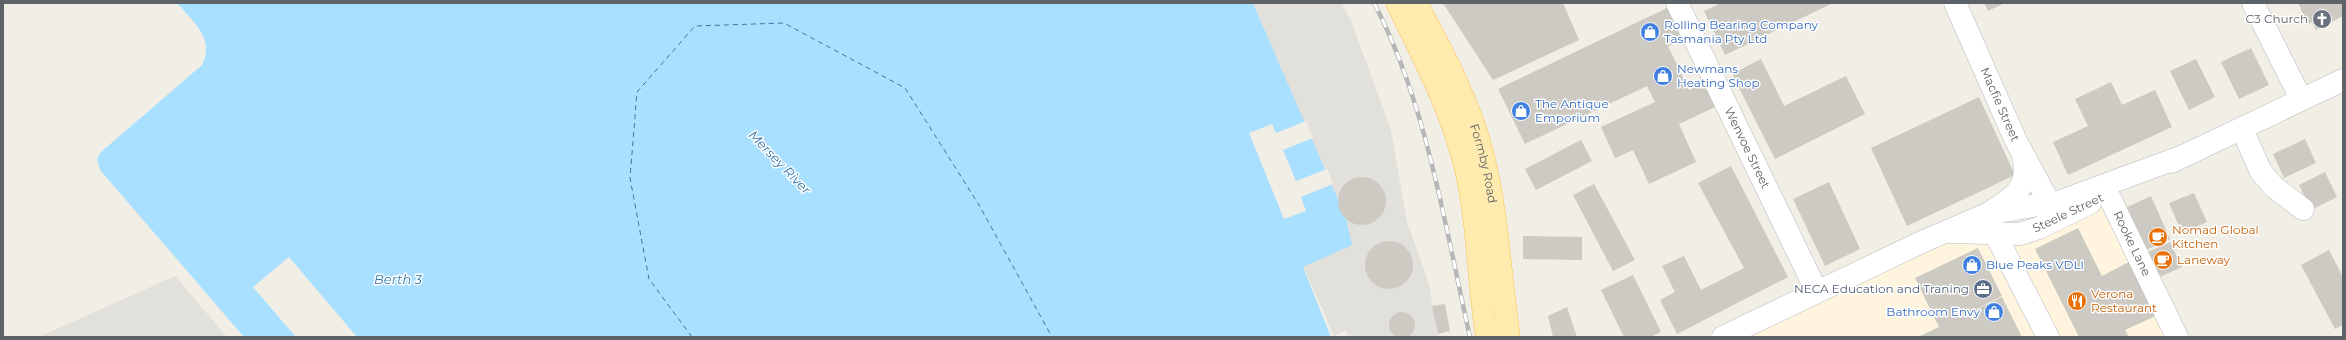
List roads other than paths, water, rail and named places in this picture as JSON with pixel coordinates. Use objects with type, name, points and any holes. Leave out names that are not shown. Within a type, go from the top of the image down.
[{"type":"main road","name":"Formby Road","points":[[1397,3],[1435,80],[1463,155],[1472,199],[1487,337]]},
{"type":"main road","name":"Formby Road","points":[[1416,3],[1456,85],[1483,155],[1492,200],[1509,337]]},
{"type":"street","name":"Wenvoe Street","points":[[1678,3],[1817,292]]},
{"type":"street","name":"Macfie Street","points":[[1955,3],[2021,151],[2050,204]]},
{"type":"street","points":[[2253,3],[2301,100]]},
{"type":"street","name":"Steele Street","points":[[1944,232],[1994,235],[2020,234],[2039,228],[2183,156],[2343,80]]},
{"type":"street","points":[[2242,129],[2261,172],[2274,187],[2303,209]]},
{"type":"street","points":[[2021,151],[2026,170],[2024,183],[2008,199],[1986,214],[1994,235],[2048,337]]},
{"type":"street","name":"Steele Street","points":[[1723,337],[1944,232],[1986,214],[2050,204],[2102,188],[2183,156]]},
{"type":"street","name":"Rooke Lane","points":[[2108,194],[2177,337]]},
{"type":"water","points":[[177,3],[1253,3],[1346,218],[1352,245],[1303,267],[1331,337],[244,337],[100,170],[97,159],[101,152],[202,65],[206,47],[201,31]]},
{"type":"railway","points":[[1374,3],[1408,82],[1421,124],[1443,210],[1470,337]]},
{"type":"place","name":"C3 Church","points":[[2322,19]]},
{"type":"place","name":"Rolling Bearing Company Tasmania Pty Ltd","points":[[1650,32]]},
{"type":"place","name":"Newmans Heating Shop","points":[[1663,76]]},
{"type":"place","name":"The Antique Emporium","points":[[1521,111]]},
{"type":"place","name":"Nomad Global Kitchen","points":[[2158,237]]},
{"type":"place","name":"Laneway","points":[[2163,260]]},
{"type":"place","name":"Blue Peaks VDLl","points":[[1972,265]]},
{"type":"place","name":"NECA Education and Traning","points":[[1983,289]]},
{"type":"place","name":"Verona Restaurant","points":[[2077,301]]},
{"type":"place","name":"Bathroom Envy","points":[[1994,312]]},
{"type":"water label","name":"Mersey River","points":[[780,162]]},
{"type":"water label","name":"Berth 3","points":[[398,279]]}]
